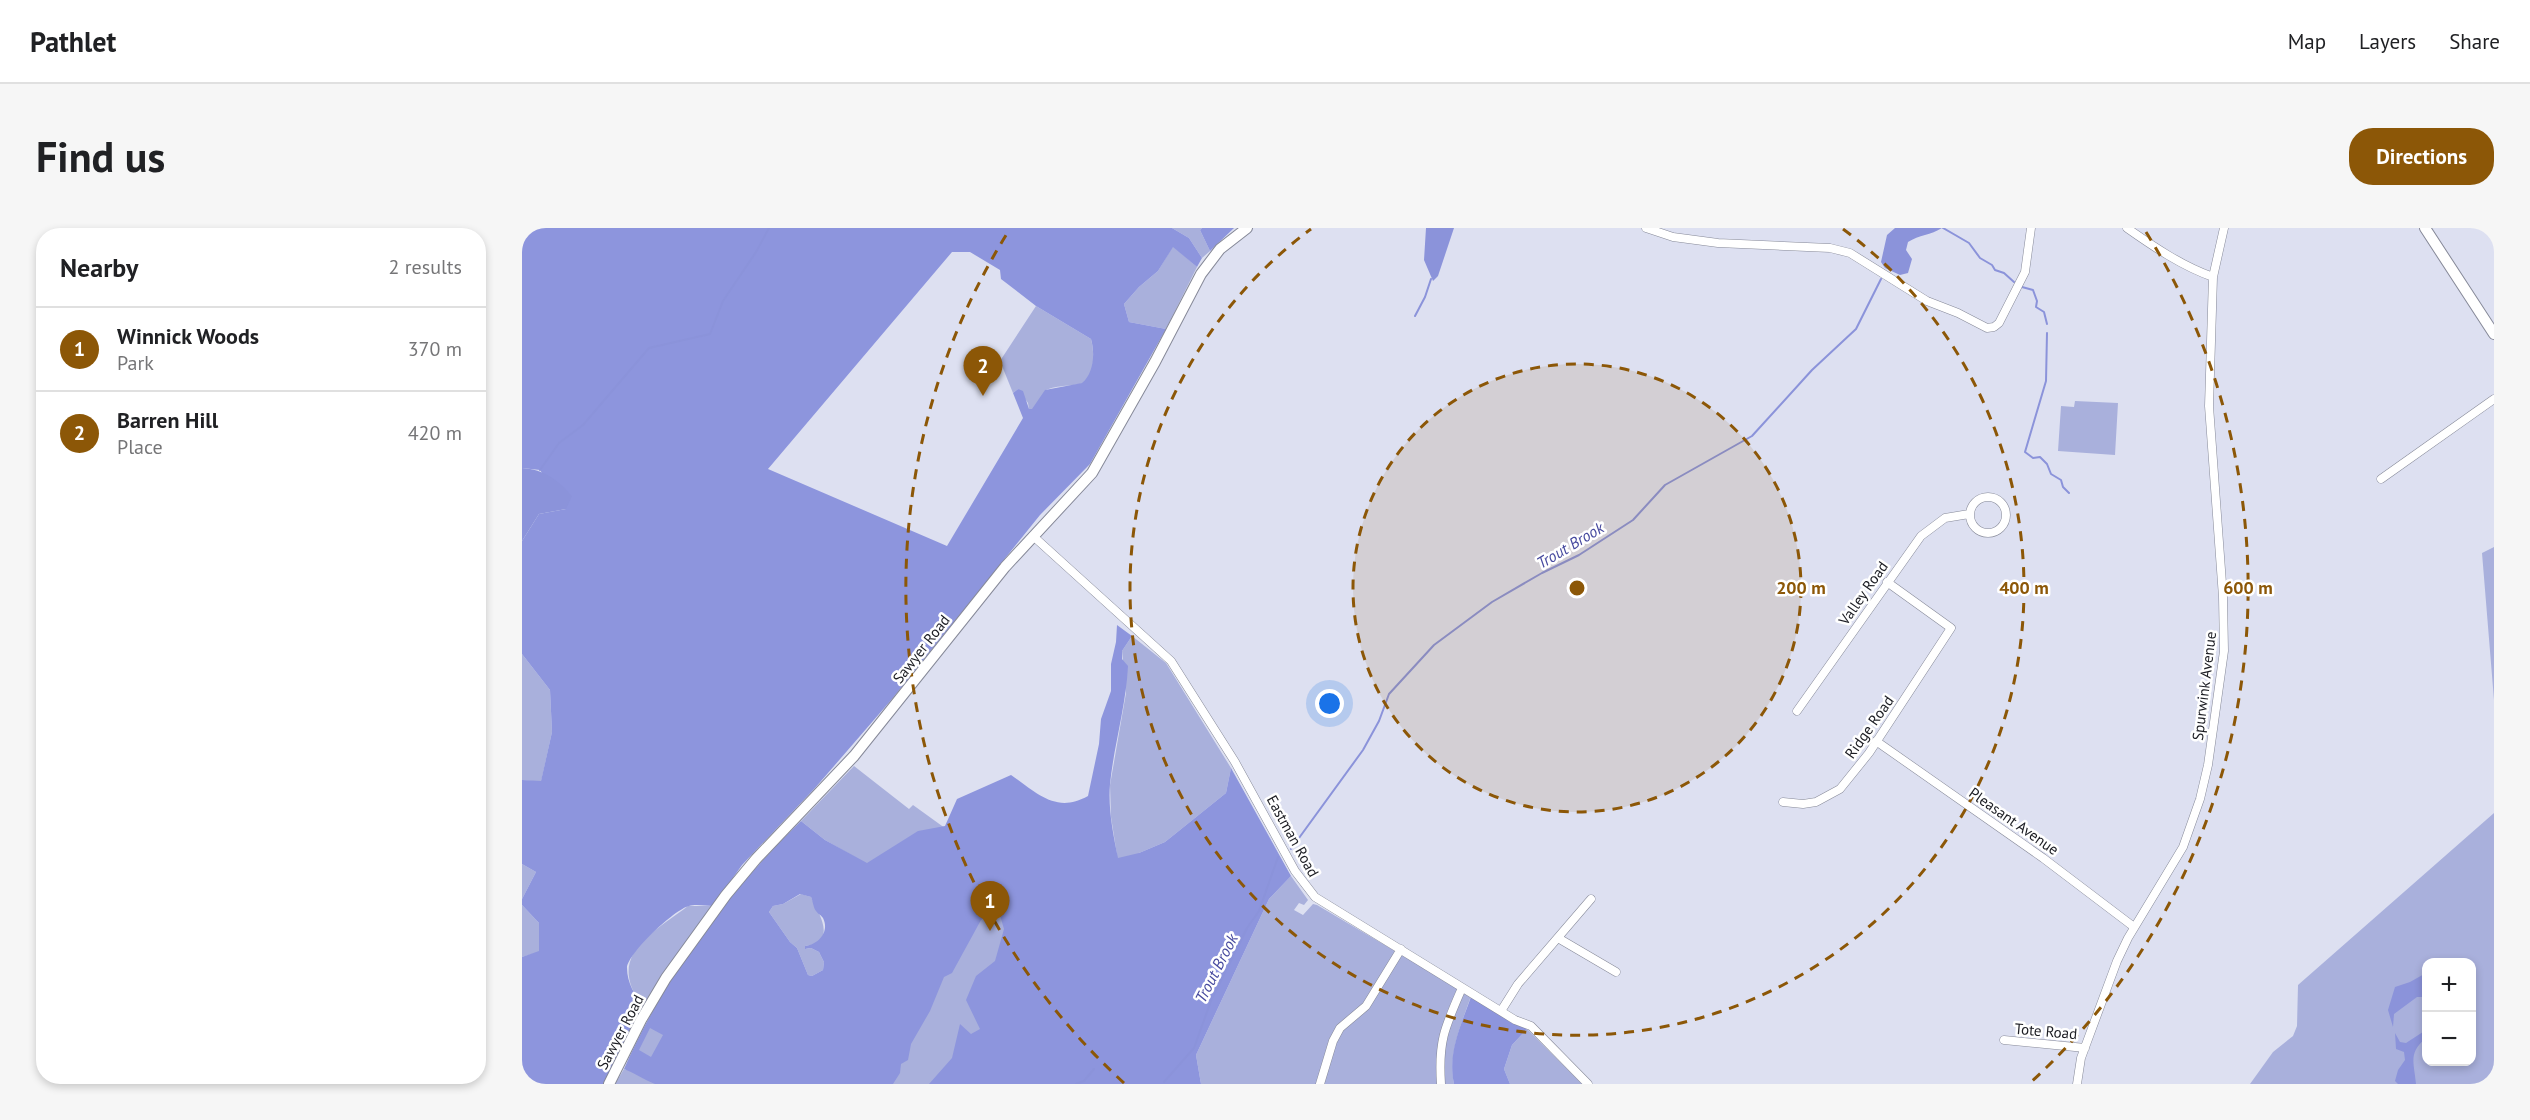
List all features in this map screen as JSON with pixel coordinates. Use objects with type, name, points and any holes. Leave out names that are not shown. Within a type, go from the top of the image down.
[{"type":"street","name":"Sawyer Road","points":[[609,1084],[661,986],[726,895],[756,859],[854,756],[1005,567],[1097,467],[1201,274],[1220,249],[1247,228]]},
{"type":"street","points":[[1646,228],[1673,237],[1718,243],[1830,248],[1850,253],[1927,301],[1988,328],[1999,323],[2020,284],[2027,262],[2031,228]]},
{"type":"street","points":[[2127,228],[2157,249],[2213,277]]},
{"type":"street","name":"Spurwink Avenue","points":[[2077,1084],[2085,1048],[2117,961],[2134,927],[2171,869],[2192,824],[2208,765],[2222,677],[2223,597],[2209,406],[2213,277],[2219,241],[2224,228]]},
{"type":"street","points":[[2425,228],[2494,334]]},
{"type":"street","points":[[2381,480],[2494,399]]},
{"type":"street","name":"Valley Road","points":[[1992,497],[2003,504],[2006,520],[2001,528],[1988,533],[1976,529],[1970,514],[1971,508],[1979,499],[1992,497]]},
{"type":"street","name":"Valley Road","points":[[1797,711],[1921,536],[1938,521],[1970,514]]},
{"type":"street","name":"Eastman Road","points":[[1033,537],[1172,662],[1235,762],[1295,871],[1315,897],[1462,988],[1531,1026],[1588,1084]]},
{"type":"street","name":"Ridge Road","points":[[1783,802],[1803,804],[1822,800],[1834,794],[1845,784],[1952,628],[1887,582]]},
{"type":"street","name":"Pleasant Avenue","points":[[1876,741],[2014,837],[2134,927]]},
{"type":"street","points":[[1501,1011],[1518,984],[1591,899]]},
{"type":"street","points":[[1558,938],[1616,972]]},
{"type":"street","points":[[1320,1084],[1333,1041],[1340,1028],[1366,1006],[1401,949]]},
{"type":"street","points":[[1441,1084],[1441,1043],[1462,988]]},
{"type":"street","name":"Tote Road","points":[[2004,1040],[2085,1048]]},
{"type":"shaded area","points":[[527,228],[1172,228],[1189,238],[1202,258],[1197,267],[1173,247],[1158,271],[1124,304],[1129,322],[1166,329],[1090,464],[1040,515],[892,699],[815,788],[742,865],[713,906],[692,905],[682,909],[653,932],[635,952],[629,961],[627,973],[632,989],[643,1007],[605,1084],[522,1084],[522,957],[539,951],[539,923],[522,905],[522,899],[536,872],[522,864],[522,780],[541,781],[552,732],[550,690],[522,654],[522,541],[539,514],[566,509],[540,470],[522,468],[522,248]],"holes":[[[952,252],[970,252],[1000,270],[1001,279],[1036,306],[1091,339],[1093,356],[1089,374],[1082,383],[1045,390],[1032,409],[1029,409],[1023,391],[1018,389],[1013,393],[1023,418],[947,546],[768,469]]]},
{"type":"shaded area","points":[[1172,228],[1202,228],[1200,230],[1210,251],[1202,258],[1189,238]]},
{"type":"shaded area","points":[[1202,228],[1234,228],[1210,251],[1200,230]]},
{"type":"shaded area","points":[[1426,228],[1454,228],[1438,276],[1433,281],[1424,260]]},
{"type":"shaded area","points":[[1895,228],[1942,228],[1908,242],[1906,250],[1912,259],[1908,273],[1900,275],[1885,268],[1881,262],[1887,235]]},
{"type":"shaded area","points":[[1173,246],[1197,267],[1166,329],[1129,322],[1124,304],[1158,271]]},
{"type":"shaded area","points":[[1036,306],[1091,339],[1093,356],[1092,369],[1087,380],[1080,384],[1046,390],[1033,410],[1029,409],[1028,403],[1018,389],[1013,393],[1000,361]]},
{"type":"shaded area","points":[[2075,401],[2118,403],[2115,455],[2058,451],[2061,406],[2074,407]]},
{"type":"shaded area","points":[[522,468],[550,476],[572,496],[566,509],[539,514],[522,541]]},
{"type":"shaded area","points":[[2494,547],[2494,700],[2482,553]]},
{"type":"shaded area","points":[[1117,625],[1132,636],[1122,651],[1122,659],[1128,666],[1127,681],[1110,784],[1110,812],[1118,858],[1139,853],[1165,842],[1226,793],[1231,768],[1291,876],[1269,899],[1196,1055],[1201,1084],[929,1084],[952,1058],[960,1024],[971,1034],[980,1029],[966,1000],[976,976],[995,961],[1004,929],[999,912],[991,911],[981,920],[952,973],[944,977],[930,1011],[911,1044],[908,1060],[901,1064],[900,1073],[893,1084],[655,1084],[624,1069],[640,1034],[700,936],[748,876],[801,821],[825,840],[867,863],[918,831],[945,826],[957,799],[1011,775],[1038,794],[1056,802],[1077,801],[1088,796],[1099,744],[1101,719],[1111,691],[1111,664]],"holes":[[[800,894],[811,897],[815,909],[825,923],[822,937],[805,946],[805,949],[811,948],[819,952],[824,962],[823,970],[812,976],[808,975],[797,948],[790,942],[769,912],[773,906],[783,904]],[[650,1028],[663,1035],[651,1057],[639,1050]]]},
{"type":"shaded area","points":[[1132,636],[1166,663],[1231,768],[1226,793],[1165,842],[1139,853],[1094,1084],[615,1084],[624,1069],[626,1070],[654,1014],[781,1028],[888,887],[860,860],[825,840],[801,821],[854,766],[909,809],[913,805],[1042,898],[1117,855],[1111,817],[1110,785],[1126,693],[1122,651]]},
{"type":"shaded area","points":[[522,654],[550,690],[552,732],[541,782],[522,780]]},
{"type":"shaded area","points":[[2494,813],[2494,1084],[2250,1084],[2273,1052],[2293,1036],[2297,1026],[2298,985]]},
{"type":"shaded area","points":[[522,864],[536,872],[522,899]]},
{"type":"shaded area","points":[[1291,876],[1308,900],[1304,905],[1299,903],[1294,910],[1303,915],[1313,904],[1317,905],[1471,996],[1454,1050],[1454,1084],[1201,1084],[1196,1055],[1269,899]]},
{"type":"shaded area","points":[[801,894],[811,897],[821,919],[824,933],[815,944],[805,946],[806,949],[811,948],[819,952],[824,962],[823,970],[812,976],[808,975],[797,948],[790,942],[769,912],[773,906],[783,904]]},
{"type":"shaded area","points":[[522,905],[539,923],[539,952],[522,957]]},
{"type":"shaded area","points":[[688,906],[713,906],[643,1007],[632,989],[629,974],[631,960],[637,948],[647,937]]},
{"type":"shaded area","points":[[2422,975],[2422,997],[2417,997],[2394,1014],[2393,1027],[2388,1010],[2395,987]]},
{"type":"shaded area","points":[[1472,994],[1527,1029],[1512,1045],[1504,1069],[1510,1084],[1454,1084],[1452,1061],[1454,1049]]},
{"type":"shaded area","points":[[1527,1029],[1582,1084],[1510,1084],[1504,1069],[1512,1045]]},
{"type":"shaded area","points":[[2395,1033],[2400,1042],[2406,1043],[2422,1033],[2422,1041],[2413,1058],[2416,1084],[2398,1084],[2395,1081],[2398,1070],[2405,1060],[2404,1052],[2396,1049]]},
{"type":"waterway","points":[[540,470],[559,443],[583,425],[649,348],[710,334],[723,301],[769,228]]},
{"type":"waterway","points":[[1943,228],[1969,243],[1980,258],[2014,282]]},
{"type":"waterway","points":[[1415,316],[1431,279]]},
{"type":"waterway","name":"Trout Brook","points":[[1291,849],[1363,750],[1379,721],[1389,694],[1434,645],[1492,602],[1579,555],[1633,520],[1665,485],[1752,436],[1812,370],[1856,329],[1881,279]]},
{"type":"waterway","points":[[2022,287],[2033,290],[2037,301],[2036,307],[2044,312],[2047,324]]},
{"type":"waterway","points":[[2047,333],[2046,381],[2025,452],[2033,458],[2040,457],[2047,464],[2051,474],[2061,480],[2063,487],[2069,493]]},
{"type":"waterway","name":"Trout Brook","points":[[1164,1082],[1194,1048],[1212,998],[1247,928],[1259,911],[1278,857]]},
{"type":"waterway","points":[[1076,1084],[1084,1081],[1094,1069]]},
{"type":"place","name":"Barren Hill","points":[[983,396]]},
{"type":"place","name":"Winnick Woods","points":[[990,931]]}]
